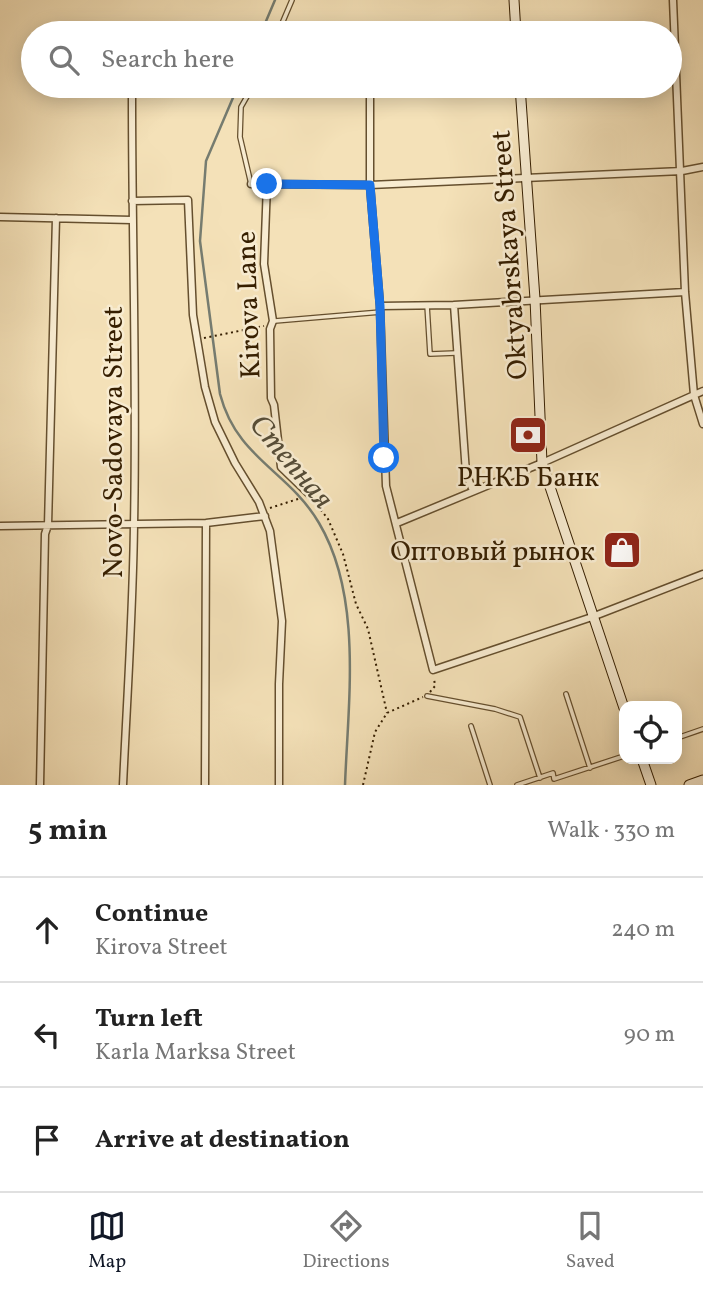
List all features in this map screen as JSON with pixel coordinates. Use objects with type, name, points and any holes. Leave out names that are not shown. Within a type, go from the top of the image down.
[{"type":"main road","points":[[514,0],[515,21]]},
{"type":"main road","name":"Oktyabrskaya Street","points":[[521,98],[535,299],[542,463],[622,701]]},
{"type":"main road","points":[[644,764],[651,785]]},
{"type":"main road","points":[[689,785],[703,780]]},
{"type":"street","points":[[673,0],[674,21]]},
{"type":"street","points":[[370,98],[370,185],[381,309],[386,486],[433,670],[592,617],[703,574]]},
{"type":"street","points":[[678,98],[685,292],[694,395],[703,424]]},
{"type":"street","name":"Novo-Sadovaya Street","points":[[123,785],[134,526],[136,340],[132,99]]},
{"type":"street","points":[[251,184],[370,185],[681,171],[703,167]]},
{"type":"street","name":"Kirova Lane","points":[[267,184],[264,264],[272,323],[269,354],[271,398],[279,459],[281,467],[310,495]]},
{"type":"street","points":[[132,201],[188,200],[193,315],[205,387],[215,422],[264,513],[270,531],[282,621],[279,785]]},
{"type":"street","points":[[0,217],[132,220]]},
{"type":"street","points":[[40,785],[56,218]]},
{"type":"street","points":[[381,309],[685,292]]},
{"type":"street","points":[[454,305],[466,473],[473,491]]},
{"type":"street","points":[[397,523],[542,463],[703,391]]},
{"type":"street","points":[[0,526],[205,523],[264,513]]},
{"type":"street","points":[[205,523],[205,785]]},
{"type":"lane","points":[[283,21],[292,0]]},
{"type":"lane","points":[[246,98],[241,107],[240,137],[251,184]]},
{"type":"lane","points":[[428,305],[430,354],[457,353]]},
{"type":"lane","points":[[272,323],[381,309]]},
{"type":"lane","points":[[566,694],[590,768]]},
{"type":"lane","points":[[427,695],[520,717],[540,778]]},
{"type":"lane","points":[[471,726],[490,785]]},
{"type":"lane","points":[[682,736],[703,729]]},
{"type":"lane","points":[[517,785],[553,774],[554,779],[619,759]]},
{"type":"path","points":[[206,337],[272,323]]},
{"type":"path","points":[[264,513],[310,495],[328,520],[343,554],[356,604],[368,629],[387,713]]},
{"type":"path","points":[[363,785],[375,732],[387,713],[427,695],[435,686],[433,670]]},
{"type":"waterway","name":"Степная","points":[[266,21],[275,0]]},
{"type":"waterway","name":"Степная","points":[[233,98],[206,161],[200,241],[220,394],[238,434],[307,505],[333,552],[342,583],[350,651],[345,785]]},
{"type":"place","name":"РНКБ Банк","points":[[528,435]]},
{"type":"place","name":"Оптовый рынок","points":[[622,550]]},
{"type":"route","points":[[267,184],[370,185],[380,306],[384,458]]}]
